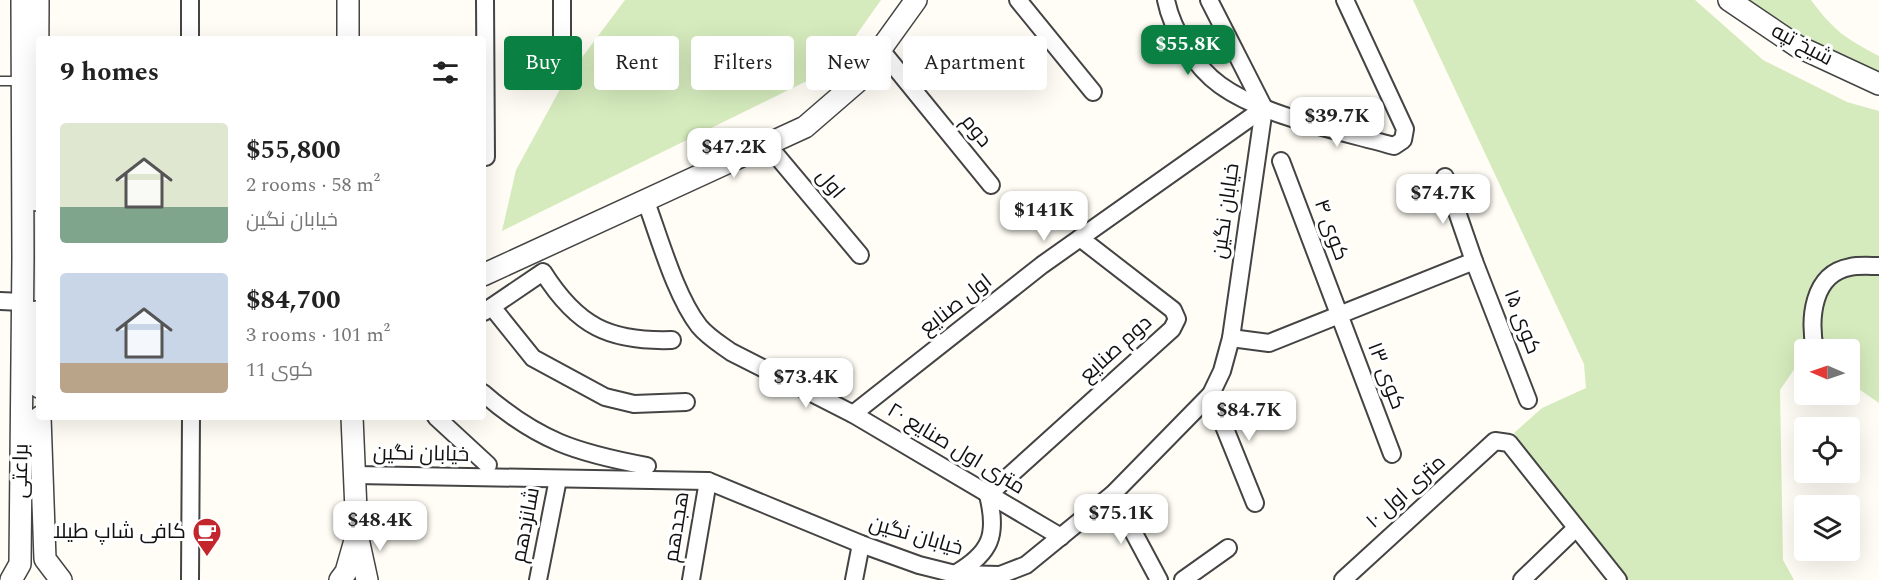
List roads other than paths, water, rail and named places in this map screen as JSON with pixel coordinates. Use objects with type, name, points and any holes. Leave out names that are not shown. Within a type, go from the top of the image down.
[{"type":"street","name":"براعتی","points":[[22,0],[22,81],[36,322]]},
{"type":"street","name":"براعتی","points":[[37,36],[38,0]]},
{"type":"street","points":[[190,0],[190,36]]},
{"type":"street","points":[[348,0],[348,36]]},
{"type":"street","points":[[485,0],[485,36]]},
{"type":"street","points":[[562,0],[562,36]]},
{"type":"street","points":[[891,36],[916,0]]},
{"type":"street","points":[[1018,0],[1093,92]]},
{"type":"street","points":[[1166,0],[1179,34],[1199,63],[1220,85],[1264,108],[1394,146],[1403,140],[1405,129],[1345,0]]},
{"type":"street","points":[[1209,0],[1264,108]]},
{"type":"street","name":"شیخ تپه","points":[[1729,0],[1797,46],[1879,84]]},
{"type":"street","name":"دوم","points":[[891,62],[991,185]]},
{"type":"street","points":[[486,274],[805,127],[848,90]]},
{"type":"street","name":"براعتی","points":[[11,580],[20,564],[23,302],[33,258],[36,103]]},
{"type":"street","name":"اول صنایع","points":[[853,414],[1080,238],[1264,108]]},
{"type":"street","name":"خیابان نگین","points":[[355,475],[708,481],[861,544],[955,574],[1001,577],[1026,565],[1113,494],[1211,394],[1222,371],[1231,338],[1264,108]]},
{"type":"street","name":"اول","points":[[766,143],[860,255]]},
{"type":"street","name":"کوی ۴","points":[[1281,161],[1339,315]]},
{"type":"street","name":"کوی ۱۵","points":[[1445,177],[1474,261],[1528,400]]},
{"type":"street","name":"۲۰ متری اول صنایع","points":[[645,199],[687,306],[700,327],[731,352],[853,414],[1061,537]]},
{"type":"street","name":"دوم صنایع","points":[[988,495],[1172,329],[1177,319],[1173,310],[1080,238]]},
{"type":"street","points":[[1231,338],[1269,343],[1474,261]]},
{"type":"street","points":[[1813,339],[1811,324],[1813,310],[1823,283],[1849,267],[1879,266]]},
{"type":"street","points":[[672,340],[639,341],[582,321],[558,296],[543,272],[487,310],[533,358],[605,397],[634,404],[686,402]]},
{"type":"street","points":[[0,301],[23,302]]},
{"type":"street","name":"کوی ۱۳","points":[[1339,315],[1392,454]]},
{"type":"street","points":[[1211,394],[1255,503]]},
{"type":"street","points":[[486,396],[510,417],[542,436],[586,454],[647,466]]},
{"type":"street","name":"براعتی","points":[[40,420],[45,559],[62,580]]},
{"type":"street","points":[[190,420],[190,580]]},
{"type":"street","points":[[351,420],[357,534],[367,580]]},
{"type":"street","points":[[439,420],[488,465]]},
{"type":"street","name":"۱۰ متری اول","points":[[1342,580],[1495,441],[1509,443],[1575,529]]},
{"type":"street","name":"شانزدهم","points":[[538,580],[558,479]]},
{"type":"street","name":"هجدهم","points":[[692,580],[708,481]]},
{"type":"street","points":[[1113,494],[1159,580]]},
{"type":"street","points":[[955,574],[976,562],[990,542],[994,519],[988,495]]},
{"type":"street","points":[[1522,580],[1575,529],[1618,580]]},
{"type":"street","points":[[340,580],[346,572],[357,534]]},
{"type":"street","points":[[854,580],[861,544]]},
{"type":"street","points":[[1183,580],[1228,548]]},
{"type":"lane","points":[[0,81],[22,81]]},
{"type":"place","name":"کافی شاپ طیلا","points":[[207,558]]}]
